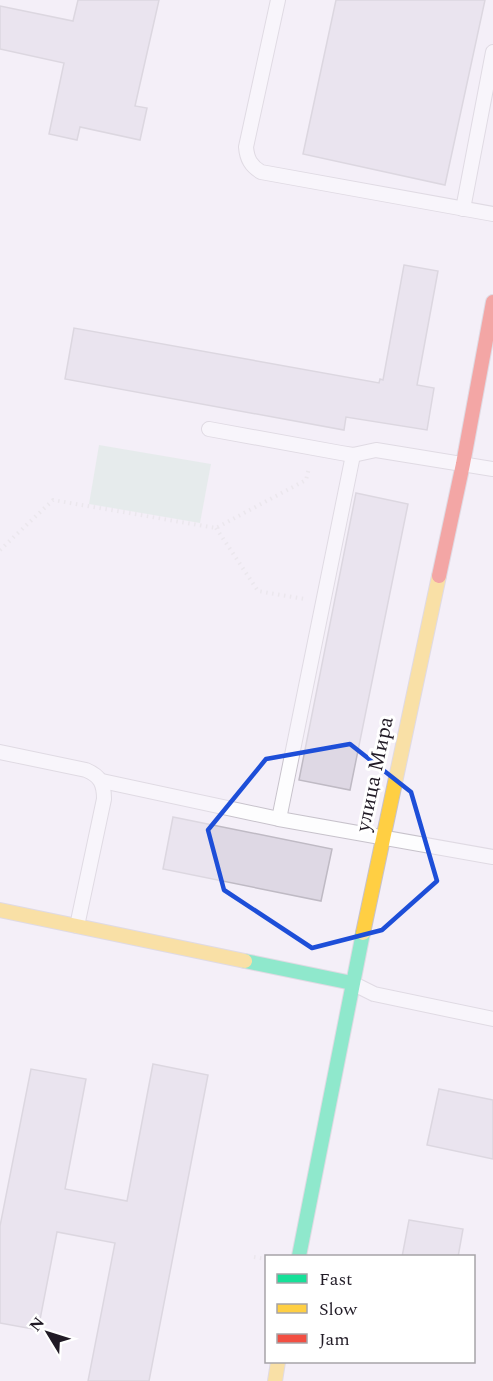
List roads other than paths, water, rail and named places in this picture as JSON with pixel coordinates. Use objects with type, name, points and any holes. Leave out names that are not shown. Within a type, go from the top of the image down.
[{"type":"street","name":"улица Мира","points":[[299,1255],[382,836],[463,464],[493,302]]},
{"type":"street","points":[[0,910],[352,983]]},
{"type":"street","points":[[274,1381],[278,1363]]},
{"type":"lane","points":[[278,0],[247,142],[247,156],[251,164],[261,172],[493,214]]},
{"type":"lane","points":[[463,209],[493,52]]},
{"type":"lane","points":[[209,429],[353,455],[376,450],[493,469]]},
{"type":"lane","points":[[279,819],[353,455]]},
{"type":"lane","points":[[0,752],[86,770],[95,774],[102,781],[279,819],[493,857]]},
{"type":"lane","points":[[77,926],[104,799],[102,781]]},
{"type":"lane","points":[[352,983],[374,994],[493,1019]]}]
